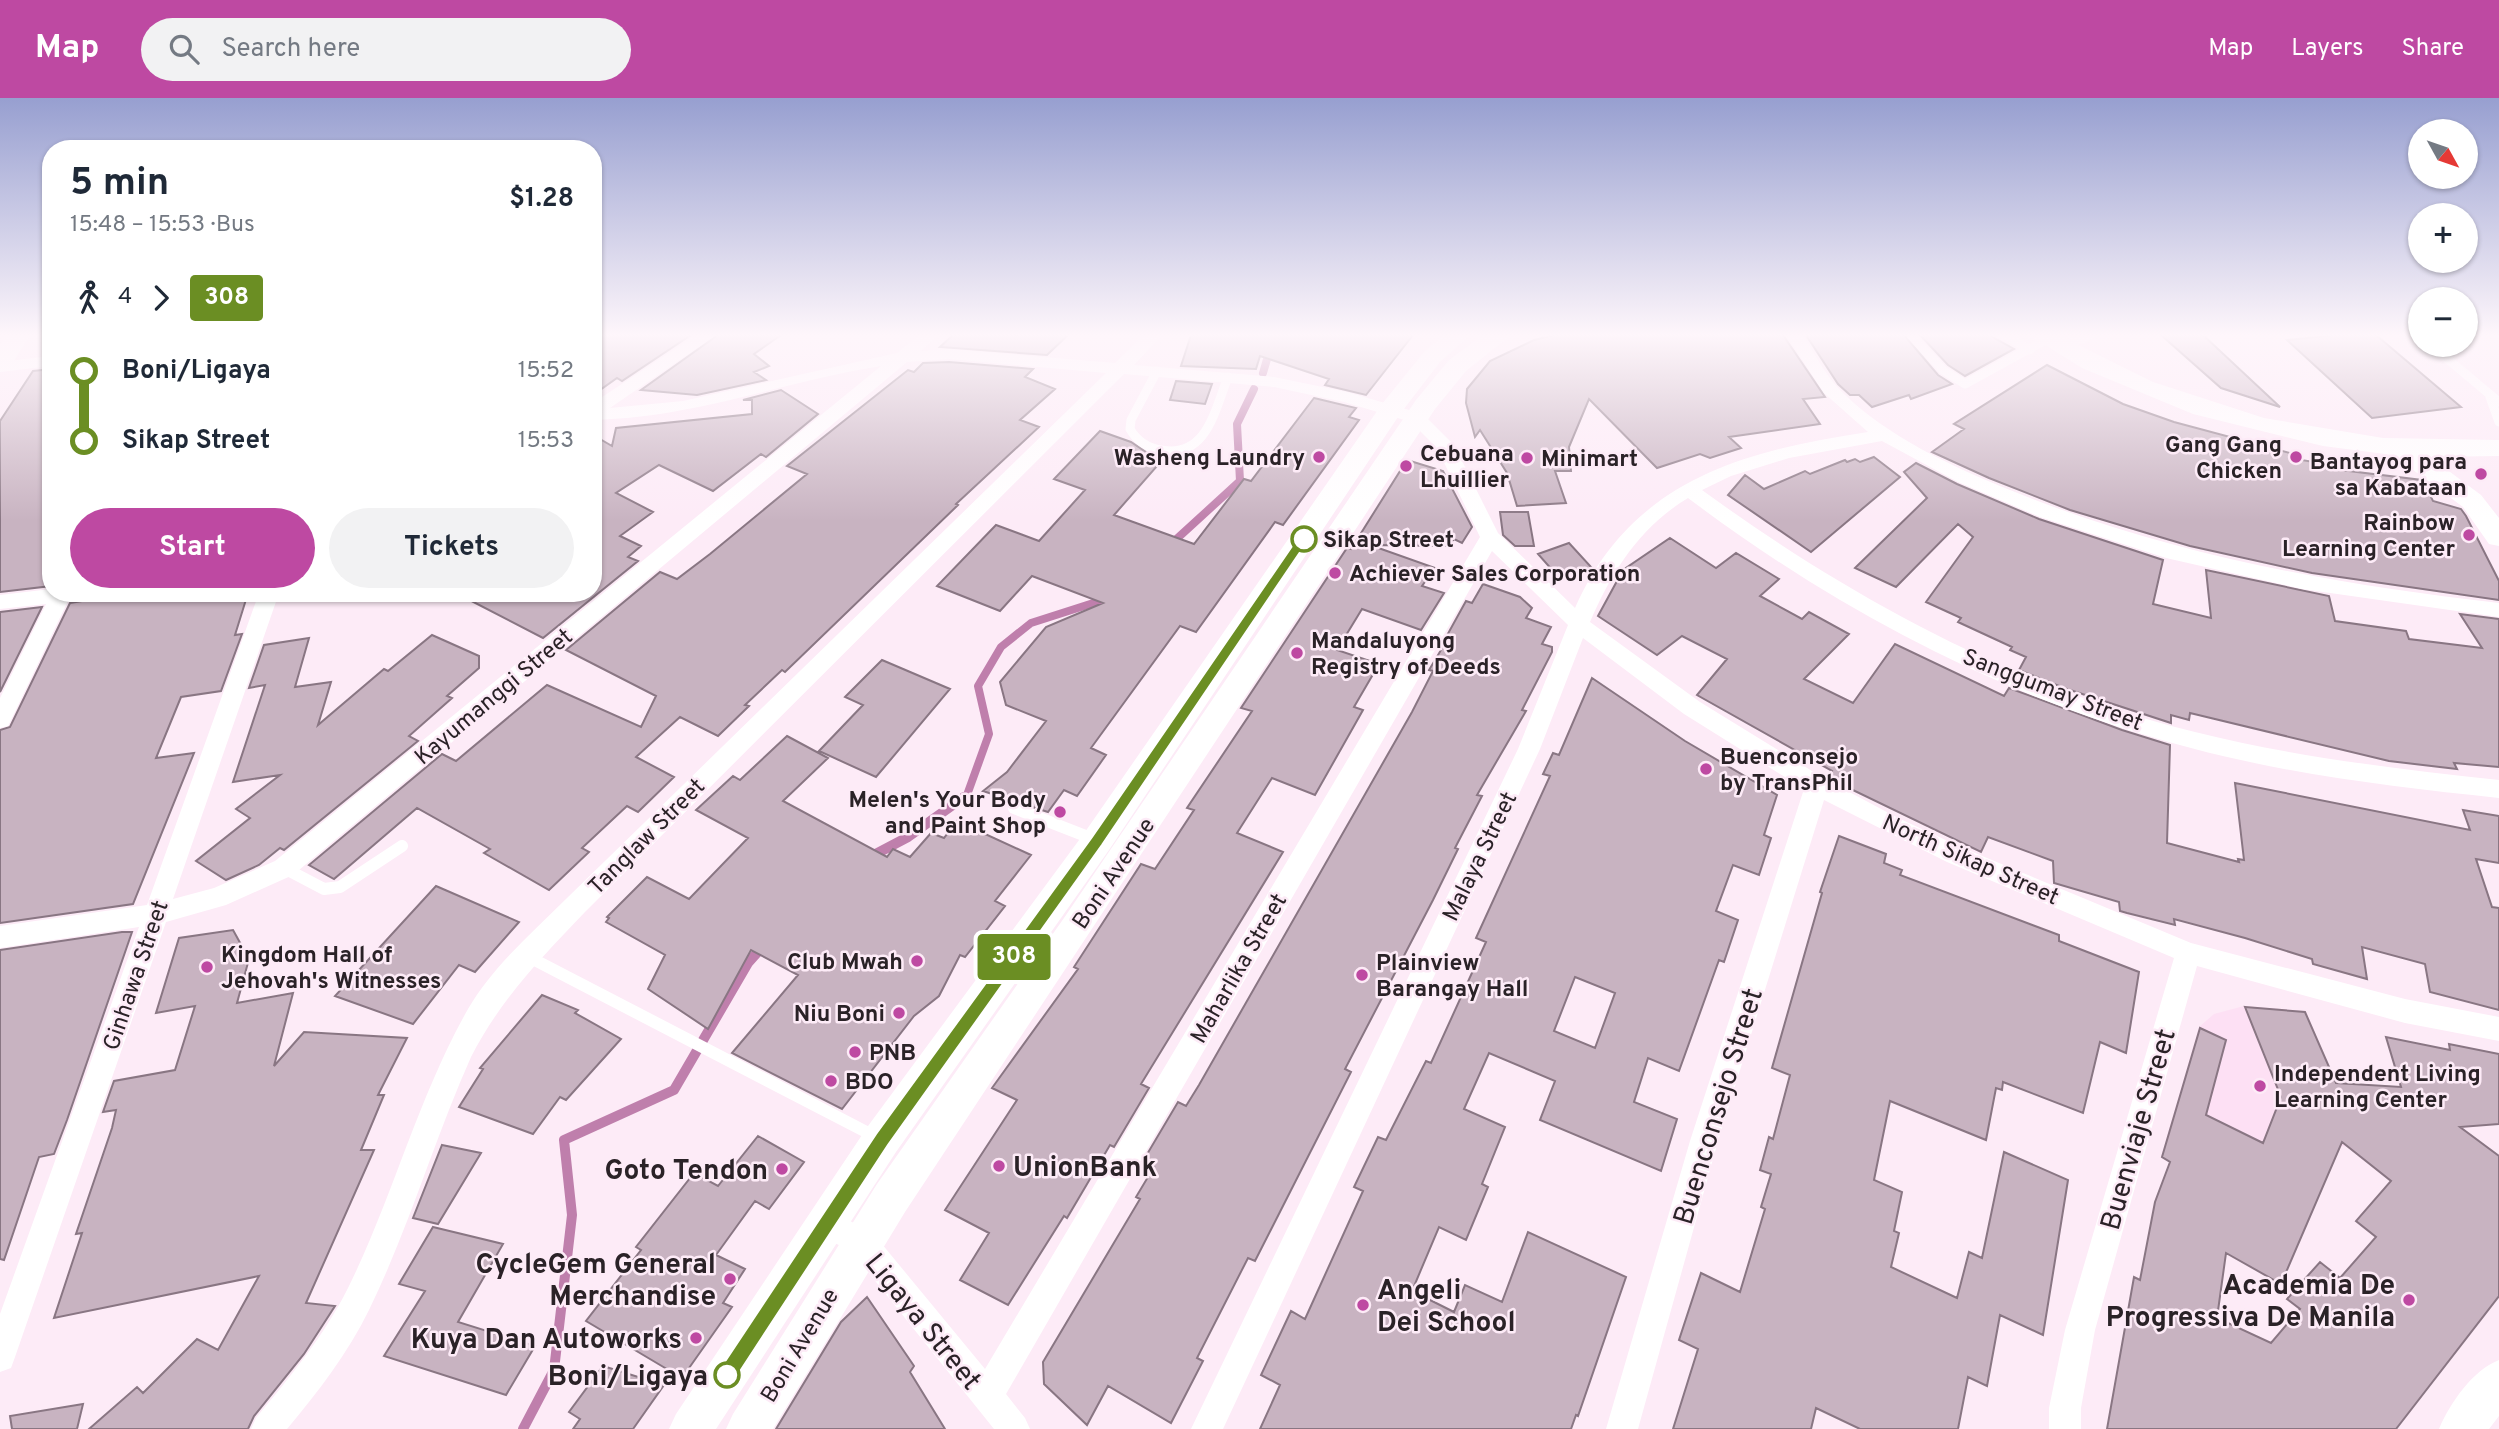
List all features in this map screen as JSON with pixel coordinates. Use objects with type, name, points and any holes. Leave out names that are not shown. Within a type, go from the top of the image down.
[{"type":"main road","name":"Boni Avenue","points":[[748,1429],[862,1242],[1404,414],[1412,397]]},
{"type":"main road","name":"Boni Avenue","points":[[691,1429],[882,1139],[1404,414],[1422,397]]},
{"type":"main road","points":[[2175,397],[2228,416],[2325,438],[2398,446],[2499,448]]},
{"type":"main road","points":[[2398,446],[2472,501],[2499,537]]},
{"type":"main road","points":[[2461,1429],[2499,1381]]},
{"type":"street","points":[[602,412],[675,408],[722,397]]},
{"type":"street","name":"Kayumanggi Street","points":[[0,937],[157,913],[219,900],[252,887],[285,868],[855,397]]},
{"type":"street","name":"Tanglaw Street","points":[[267,1429],[310,1379],[358,1299],[453,1066],[474,1024],[527,956],[1092,397]]},
{"type":"street","points":[[1335,397],[1404,414]]},
{"type":"street","points":[[1839,397],[1884,435],[1939,466],[2037,510],[2150,548],[2258,575],[2350,591],[2499,610]]},
{"type":"street","name":"North Sikap Street","points":[[1404,414],[1445,445],[1490,537],[1580,625],[1692,708],[1817,785],[1890,825],[1955,855],[2188,953],[2405,1011],[2499,1029]]},
{"type":"street","name":"Malaya Street","points":[[1207,1429],[1532,744],[1599,577],[1619,548],[1643,522],[1690,489],[1757,460],[1884,435]]},
{"type":"street","name":"Sanggumay Street","points":[[1690,489],[1818,580],[1902,628],[2095,710],[2270,757],[2392,778],[2499,789]]},
{"type":"street","name":"Maharlika Street","points":[[986,1398],[1490,537]]},
{"type":"street","points":[[0,602],[42,597]]},
{"type":"street","points":[[0,720],[62,602]]},
{"type":"street","name":"Ginhawa Street","points":[[0,1357],[266,602]]},
{"type":"street","name":"Buenconsejo Street","points":[[1622,1429],[1704,1141],[1817,785]]},
{"type":"street","name":"Buenviaje Street","points":[[2065,1429],[2065,1408],[2080,1330],[2188,953]]},
{"type":"street","name":"Ligaya Street","points":[[826,1223],[862,1242],[986,1398],[1014,1429]]},
{"type":"lane","points":[[1143,397],[1131,420],[1130,429],[1145,445],[1180,453],[1196,447],[1219,397]]},
{"type":"lane","points":[[2490,397],[2499,402]]},
{"type":"lane","points":[[2490,397],[2499,422]]},
{"type":"lane","points":[[1014,808],[1097,841]]},
{"type":"lane","points":[[285,868],[324,889],[340,887],[402,846]]},
{"type":"lane","points":[[527,956],[703,1044],[836,1118],[882,1139]]},
{"type":"shaded area","name":"Independent Living Learning Center","points":[[2244,1006],[2306,1011],[2363,1148],[2340,1146],[2304,1233],[2161,1157],[2199,1027],[2214,1014]]},
{"type":"building","points":[[16,397],[42,397],[42,587],[0,592],[0,421]]},
{"type":"building","points":[[754,397],[792,397],[818,414],[766,457],[761,454],[713,491],[659,465],[616,493],[653,512],[620,536],[641,546],[628,557],[638,561],[602,590],[602,440],[612,446],[616,428],[752,414],[752,400],[743,400]]},
{"type":"building","points":[[874,397],[1046,397],[1020,420],[1039,427],[956,504],[958,505],[785,672],[782,670],[745,705],[749,706],[718,736],[680,717],[636,757],[674,777],[638,812],[627,806],[582,848],[589,852],[549,890],[484,853],[490,849],[417,808],[334,879],[309,865],[442,754],[456,761],[547,685],[641,727],[656,696],[566,650],[660,572],[677,579],[807,474],[787,466]]},
{"type":"building","points":[[1171,397],[1207,397],[1205,404],[1170,400]]},
{"type":"building","points":[[1466,397],[1824,397],[1803,399],[1820,424],[1729,437],[1741,448],[1710,458],[1700,454],[1657,468],[1589,399],[1569,447],[1571,471],[1555,471],[1566,503],[1517,506],[1507,473],[1480,430],[1475,437]]},
{"type":"building","points":[[1861,397],[1902,397],[1872,407]]},
{"type":"building","points":[[1996,397],[2110,397],[2174,422],[2301,456],[2301,460],[2339,466],[2341,470],[2422,480],[2433,501],[2461,509],[2466,516],[2499,581],[2499,600],[2312,573],[2190,546],[2070,510],[1932,452],[1964,429],[1954,424]]},
{"type":"building","points":[[2249,397],[2269,397],[2280,407]]},
{"type":"building","points":[[2349,397],[2449,397],[2461,407],[2372,418]]},
{"type":"building","points":[[1314,398],[1356,408],[1349,417],[1359,420],[1283,525],[1275,522],[1196,632],[1180,626],[1091,748],[1106,755],[1077,796],[1064,790],[1048,812],[983,791],[1007,772],[1046,721],[1006,705],[1000,682],[1046,627],[1103,603],[1032,576],[1000,611],[937,586],[996,525],[1039,541],[1085,490],[1054,479],[1100,431],[1131,442],[1149,454],[1165,457],[1114,515],[1194,544],[1244,479],[1251,481]]},
{"type":"building","points":[[1874,457],[1900,477],[1811,552],[1728,495],[1745,475],[1764,489],[1805,471],[1810,474],[1845,460],[1847,462],[1855,459],[1860,462]]},
{"type":"building","points":[[1407,460],[1443,471],[1472,527],[1462,543],[1454,539],[1449,546],[1370,545],[1435,568],[1422,586],[1444,593],[1421,630],[1362,609],[1337,650],[1379,664],[1354,707],[1363,710],[1315,795],[1272,778],[1237,833],[1283,852],[1141,1084],[1149,1088],[1114,1147],[1110,1145],[1067,1218],[1064,1216],[1008,1305],[960,1280],[989,1233],[945,1210],[1017,1100],[992,1088],[1078,969],[1074,967],[1141,864],[1155,869],[1194,810],[1187,808],[1252,711],[1241,708],[1347,548],[1351,549]]},
{"type":"building","points":[[1916,463],[1957,484],[2039,519],[2163,560],[2153,604],[2211,618],[2206,570],[2329,596],[2335,621],[2406,631],[2409,639],[2482,648],[2460,614],[2499,619],[2499,767],[2454,763],[2457,769],[2389,761],[2190,713],[2189,720],[2171,715],[2171,723],[2064,688],[2019,670],[2026,657],[2010,650],[2012,647],[1958,622],[1961,618],[1926,602],[1973,537],[1958,524],[1896,587],[1855,568],[1927,498],[1904,472]]},
{"type":"building","points":[[1500,512],[1528,512],[1534,546],[1515,546],[1503,535]]},
{"type":"building","points":[[1670,538],[1716,568],[1736,553],[1779,579],[1760,596],[1802,619],[1809,612],[1849,634],[1804,679],[1853,703],[1895,644],[2004,696],[2009,688],[2170,745],[2167,843],[2239,862],[2238,859],[2244,860],[2235,783],[2470,830],[2463,810],[2499,816],[2499,863],[2476,859],[2492,907],[2499,908],[2499,1010],[2430,992],[2425,964],[2362,947],[2367,979],[2313,964],[2312,959],[2245,938],[2174,919],[2175,925],[2120,911],[2119,902],[2054,883],[2053,861],[1988,837],[1981,852],[1828,778],[1832,771],[1697,695],[1727,659],[1682,636],[1657,655],[1598,616],[1623,570]]},
{"type":"building","points":[[1569,543],[1592,568],[1561,580],[1538,554]]},
{"type":"building","points":[[1483,584],[1520,597],[1532,608],[1526,618],[1551,627],[1542,644],[1552,647],[1552,652],[1522,710],[1526,711],[1477,795],[1482,796],[1455,848],[1458,849],[1345,1069],[1351,1072],[1255,1261],[1248,1258],[1197,1358],[1203,1361],[1171,1423],[1108,1386],[1087,1425],[1044,1384],[1043,1362],[1140,1199],[1136,1197],[1154,1167],[1143,1161],[1178,1102],[1186,1106],[1199,1085],[1412,712],[1433,671],[1429,670],[1466,601],[1472,603]]},
{"type":"building","points":[[245,602],[235,635],[242,634],[221,691],[181,697],[156,758],[194,753],[133,904],[0,923],[0,730],[10,727],[70,603]]},
{"type":"building","points":[[473,602],[587,602],[543,638]]},
{"type":"building","points":[[42,607],[0,692],[0,612]]},
{"type":"building","points":[[432,635],[479,656],[479,668],[447,696],[452,698],[409,736],[418,741],[284,850],[280,848],[259,865],[226,880],[196,861],[250,818],[236,809],[280,775],[233,782],[265,685],[249,688],[264,645],[309,638],[295,687],[331,682],[318,725],[384,669],[388,671]]},
{"type":"building","points":[[882,660],[950,689],[876,777],[819,751],[863,705],[845,697]]},
{"type":"building","points":[[1592,678],[1685,741],[1777,795],[1764,835],[1771,838],[1759,875],[1733,865],[1716,911],[1738,920],[1724,962],[1719,960],[1679,1071],[1648,1058],[1634,1102],[1677,1119],[1661,1171],[1540,1120],[1555,1081],[1489,1053],[1464,1109],[1505,1127],[1482,1184],[1488,1187],[1466,1240],[1439,1227],[1412,1291],[1454,1312],[1465,1285],[1502,1302],[1528,1232],[1626,1277],[1578,1416],[1576,1415],[1571,1429],[1260,1429],[1280,1385],[1261,1375],[1291,1311],[1305,1319],[1363,1191],[1354,1187],[1378,1137],[1386,1140],[1426,1061],[1431,1063],[1486,942],[1476,938],[1550,776],[1543,774],[1553,753],[1559,755]],"holes":[[[1575,977],[1615,993],[1595,1048],[1554,1031]]]},
{"type":"building","points":[[787,736],[828,758],[783,801],[887,857],[893,849],[910,857],[931,833],[944,838],[957,821],[1031,855],[995,901],[1005,906],[965,957],[960,955],[939,996],[914,1016],[842,1109],[732,1053],[798,975],[751,950],[708,1029],[648,989],[665,955],[606,922],[609,918],[607,917],[647,877],[689,899],[748,838],[696,810],[733,776],[740,780]]},
{"type":"building","points":[[1839,836],[1886,854],[1884,863],[1902,870],[1900,875],[2059,935],[2059,941],[2139,972],[2126,1053],[2100,1042],[2083,1113],[2003,1082],[2002,1090],[1996,1088],[1986,1140],[1890,1101],[1874,1180],[1902,1192],[1894,1231],[1899,1233],[1891,1267],[1957,1298],[1969,1252],[1982,1258],[2004,1152],[2068,1180],[2043,1335],[2000,1315],[1987,1386],[1968,1377],[1958,1429],[1860,1429],[1816,1408],[1811,1429],[1673,1429],[1698,1349],[1679,1340],[1701,1273],[1740,1292],[1765,1209],[1761,1207],[1771,1174],[1760,1170],[1769,1137],[1773,1139],[1790,1075],[1772,1068],[1822,893],[1820,892]]},
{"type":"building","points":[[436,886],[519,922],[475,972],[459,965],[413,1024],[335,996]]},
{"type":"building","points":[[233,930],[249,959],[237,1003],[293,993],[274,1066],[304,1032],[407,1038],[378,1095],[384,1095],[361,1150],[374,1150],[306,1303],[335,1306],[304,1354],[254,1416],[248,1429],[89,1429],[137,1387],[143,1393],[197,1339],[218,1350],[259,1276],[54,1318],[82,1233],[76,1234],[112,1128],[116,1110],[103,1112],[114,1081],[175,1070],[195,1006],[156,1013],[179,938]]},
{"type":"building","points":[[132,932],[67,1120],[54,1154],[39,1157],[4,1260],[0,1259],[0,950]]},
{"type":"building","points":[[542,995],[578,1010],[575,1013],[621,1039],[566,1100],[560,1097],[533,1134],[459,1107],[483,1069],[480,1068]]},
{"type":"building","points":[[2245,1007],[2305,1012],[2336,1083],[2401,1087],[2386,1037],[2450,1050],[2449,1044],[2499,1054],[2499,1124],[2460,1127],[2499,1156],[2499,1296],[2396,1429],[2107,1429],[2134,1277],[2140,1280],[2155,1202],[2170,1162],[2162,1157],[2200,1028],[2226,1040],[2206,1115],[2263,1143],[2281,1097]],"holes":[[[2342,1142],[2391,1181],[2356,1221],[2376,1237],[2340,1278],[2320,1262],[2287,1299],[2300,1309],[2271,1343],[2217,1318],[2226,1253],[2281,1284]]]},
{"type":"building","points":[[758,1136],[804,1162],[769,1209],[755,1201],[716,1255],[745,1269],[723,1303],[732,1307],[682,1378],[586,1321],[641,1250],[636,1247],[694,1173],[718,1186]]},
{"type":"building","points":[[442,1145],[481,1153],[438,1224],[413,1218]]},
{"type":"building","points":[[433,1227],[503,1244],[458,1322],[535,1346],[506,1395],[384,1356],[425,1291],[399,1284]]},
{"type":"building","points":[[867,1297],[914,1366],[910,1372],[945,1429],[776,1429],[841,1322]]},
{"type":"building","points":[[603,1366],[664,1385],[633,1429],[573,1429],[580,1419],[569,1412]]},
{"type":"building","points":[[83,1404],[77,1429],[12,1429],[10,1416]]},
{"type":"waterway","points":[[1170,545],[1240,481],[1237,424],[1250,397]]},
{"type":"waterway","points":[[964,797],[989,734],[978,686],[1001,647],[1031,623],[1109,598]]},
{"type":"waterway","points":[[870,857],[908,837],[964,797]]},
{"type":"waterway","points":[[523,1429],[554,1370],[572,1215],[564,1140],[674,1090],[748,963],[764,945]]},
{"type":"bus line","name":"308","points":[[727,1375],[882,1139],[1097,841],[1304,539]]},
{"type":"place","name":"Washeng Laundry","points":[[1319,457]]},
{"type":"place","name":"Gang Gang Chicken","points":[[2296,457]]},
{"type":"place","name":"Minimart","points":[[1527,458]]},
{"type":"place","name":"Cebuana Lhuillier","points":[[1406,466]]},
{"type":"place","name":"Bantayog para sa Kabataan","points":[[2481,474]]},
{"type":"place","name":"Rainbow Learning Center","points":[[2469,535]]},
{"type":"place","name":"Sikap Street","points":[[1304,539]]},
{"type":"place","name":"Achiever Sales Corporation","points":[[1335,573]]},
{"type":"place","name":"Mandaluyong Registry of Deeds","points":[[1297,653]]},
{"type":"place","name":"Buenconsejo by TransPhil","points":[[1706,769]]},
{"type":"place","name":"Melen's Your Body and Paint Shop","points":[[1060,812]]},
{"type":"place","name":"Club Mwah","points":[[917,961]]},
{"type":"place","name":"Kingdom Hall of Jehovah's Witnesses","points":[[207,967]]},
{"type":"place","name":"Plainview Barangay Hall","points":[[1362,975]]},
{"type":"place","name":"Niu Boni","points":[[899,1013]]},
{"type":"place","name":"PNB","points":[[855,1052]]},
{"type":"place","name":"BDO","points":[[831,1081]]},
{"type":"place","name":"Independent Living Learning Center","points":[[2260,1086]]},
{"type":"place","name":"UnionBank","points":[[999,1166]]},
{"type":"place","name":"Goto Tendon","points":[[782,1169]]},
{"type":"place","name":"CycleGem General Merchandise","points":[[730,1279]]},
{"type":"place","name":"Academia De Progressiva De Manila","points":[[2409,1300]]},
{"type":"place","name":"Angeli Dei School","points":[[1363,1305]]},
{"type":"place","name":"Kuya Dan Autoworks","points":[[696,1338]]},
{"type":"place","name":"Boni/Ligaya","points":[[727,1375]]}]
